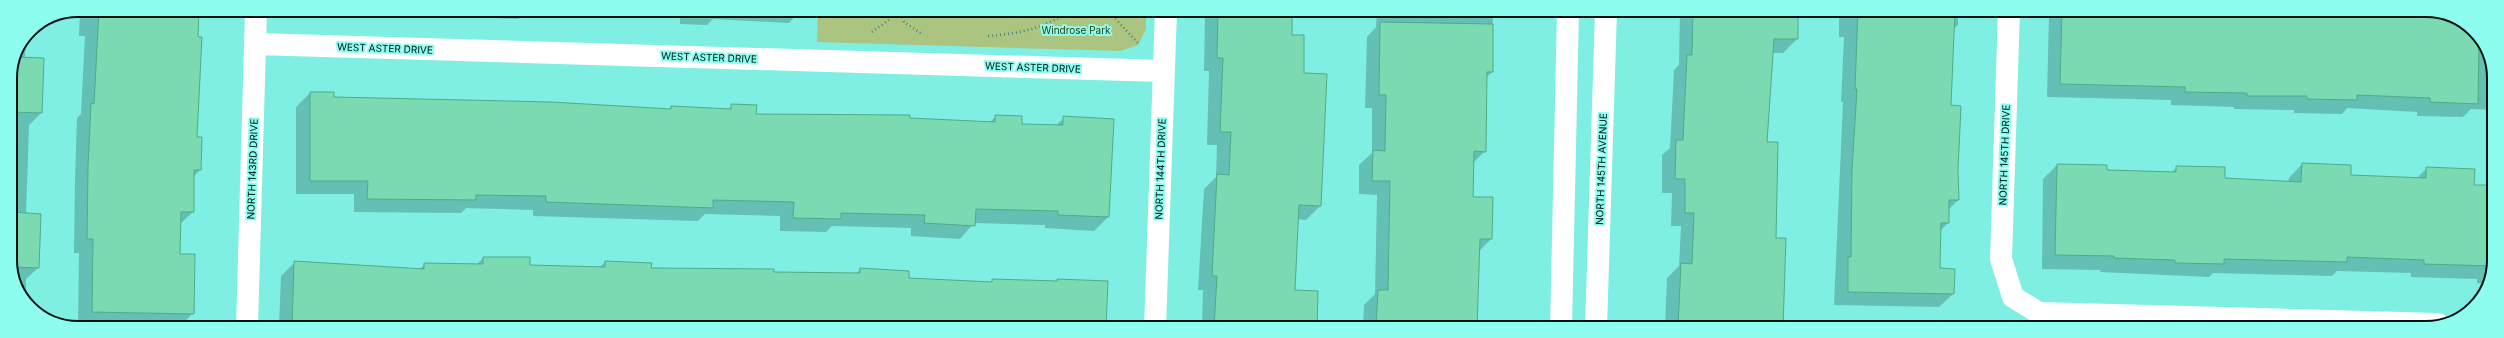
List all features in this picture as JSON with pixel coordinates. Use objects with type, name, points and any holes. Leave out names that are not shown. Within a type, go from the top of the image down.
[{"type":"street","name":"NORTH 143RD DRIVE","points":[[247,321],[256,17]]},
{"type":"street","name":"NORTH 144TH DRIVE","points":[[1155,321],[1166,17]]},
{"type":"street","points":[[1561,321],[1568,17]]},
{"type":"street","name":"NORTH 145TH AVENUE","points":[[1596,321],[1606,17]]},
{"type":"street","name":"NORTH 145TH DRIVE","points":[[2009,17],[2001,259],[2012,297],[2039,313],[2329,321]]},
{"type":"street","name":"WEST ASTER DRIVE","points":[[255,44],[1163,71]]},
{"type":"path","points":[[872,32],[891,17]]},
{"type":"path","points":[[902,17],[904,22],[922,34]]},
{"type":"path","points":[[988,36],[1021,33],[1042,26],[1060,17]]},
{"type":"path","points":[[1114,17],[1132,38],[1141,45]]},
{"type":"green space","name":"Windrose Park","points":[[818,17],[1146,17],[1146,29],[1138,45],[1120,51],[817,42]]},
{"type":"building","points":[[99,17],[199,17],[198,37],[202,37],[197,137],[202,137],[201,170],[194,170],[194,212],[181,212],[180,254],[195,254],[194,314],[92,312],[93,239],[87,239],[91,103],[94,104]]},
{"type":"building","points":[[1218,17],[1292,17],[1292,35],[1304,35],[1304,73],[1327,74],[1321,206],[1299,205],[1295,290],[1318,291],[1317,321],[1214,321],[1217,276],[1212,276],[1217,174],[1229,175],[1231,132],[1220,132],[1223,58],[1217,58]]},
{"type":"building","points":[[1693,17],[1798,17],[1798,39],[1774,39],[1767,142],[1778,142],[1776,238],[1786,238],[1783,321],[1678,321],[1681,263],[1692,264],[1694,213],[1685,213],[1685,179],[1675,179],[1676,140],[1683,140],[1687,55],[1692,55]]},
{"type":"building","points":[[1858,17],[1955,17],[1951,105],[1961,106],[1958,170],[1959,200],[1949,200],[1949,223],[1941,223],[1940,268],[1955,269],[1954,294],[1848,292],[1848,257],[1851,257],[1852,169],[1857,89],[1855,89]]},
{"type":"building","points":[[2062,17],[2426,17],[2442,19],[2457,25],[2466,32],[2479,47],[2478,104],[2430,102],[2430,98],[2357,95],[2357,100],[2307,99],[2307,96],[2247,96],[2247,93],[2185,92],[2185,87],[2060,84]]},
{"type":"building","points":[[1380,22],[1493,24],[1493,72],[1487,72],[1486,152],[1474,151],[1473,197],[1493,197],[1492,239],[1480,239],[1477,321],[1376,321],[1378,290],[1388,290],[1390,181],[1372,181],[1373,150],[1385,151],[1386,95],[1379,95]]},
{"type":"building","points":[[21,57],[44,58],[42,113],[17,112],[17,78],[18,66]]},
{"type":"building","points":[[310,92],[334,92],[334,97],[551,102],[671,109],[671,106],[731,109],[731,104],[757,105],[756,114],[910,115],[910,118],[995,122],[995,115],[1022,116],[1022,124],[1063,125],[1063,116],[1114,119],[1109,217],[1058,215],[1058,211],[976,209],[975,226],[924,223],[925,215],[841,213],[841,219],[793,218],[794,202],[713,200],[713,208],[546,202],[546,196],[476,195],[476,200],[367,199],[368,181],[310,181]]},
{"type":"building","points":[[2302,163],[2351,165],[2351,175],[2426,178],[2426,167],[2475,169],[2474,185],[2487,185],[2486,266],[2424,264],[2424,260],[2347,257],[2347,262],[2224,259],[2224,264],[2175,263],[2175,260],[2114,258],[2114,256],[2055,255],[2057,164],[2107,165],[2107,170],[2176,172],[2176,166],[2225,167],[2225,178],[2301,182]]},
{"type":"building","points":[[17,212],[41,214],[39,268],[18,267]]},
{"type":"building","points":[[483,257],[530,257],[530,265],[605,267],[605,261],[652,263],[651,268],[774,269],[774,272],[860,273],[860,268],[909,271],[909,278],[992,282],[992,279],[1108,281],[1106,321],[292,321],[294,261],[424,269],[424,263],[483,264]]}]
